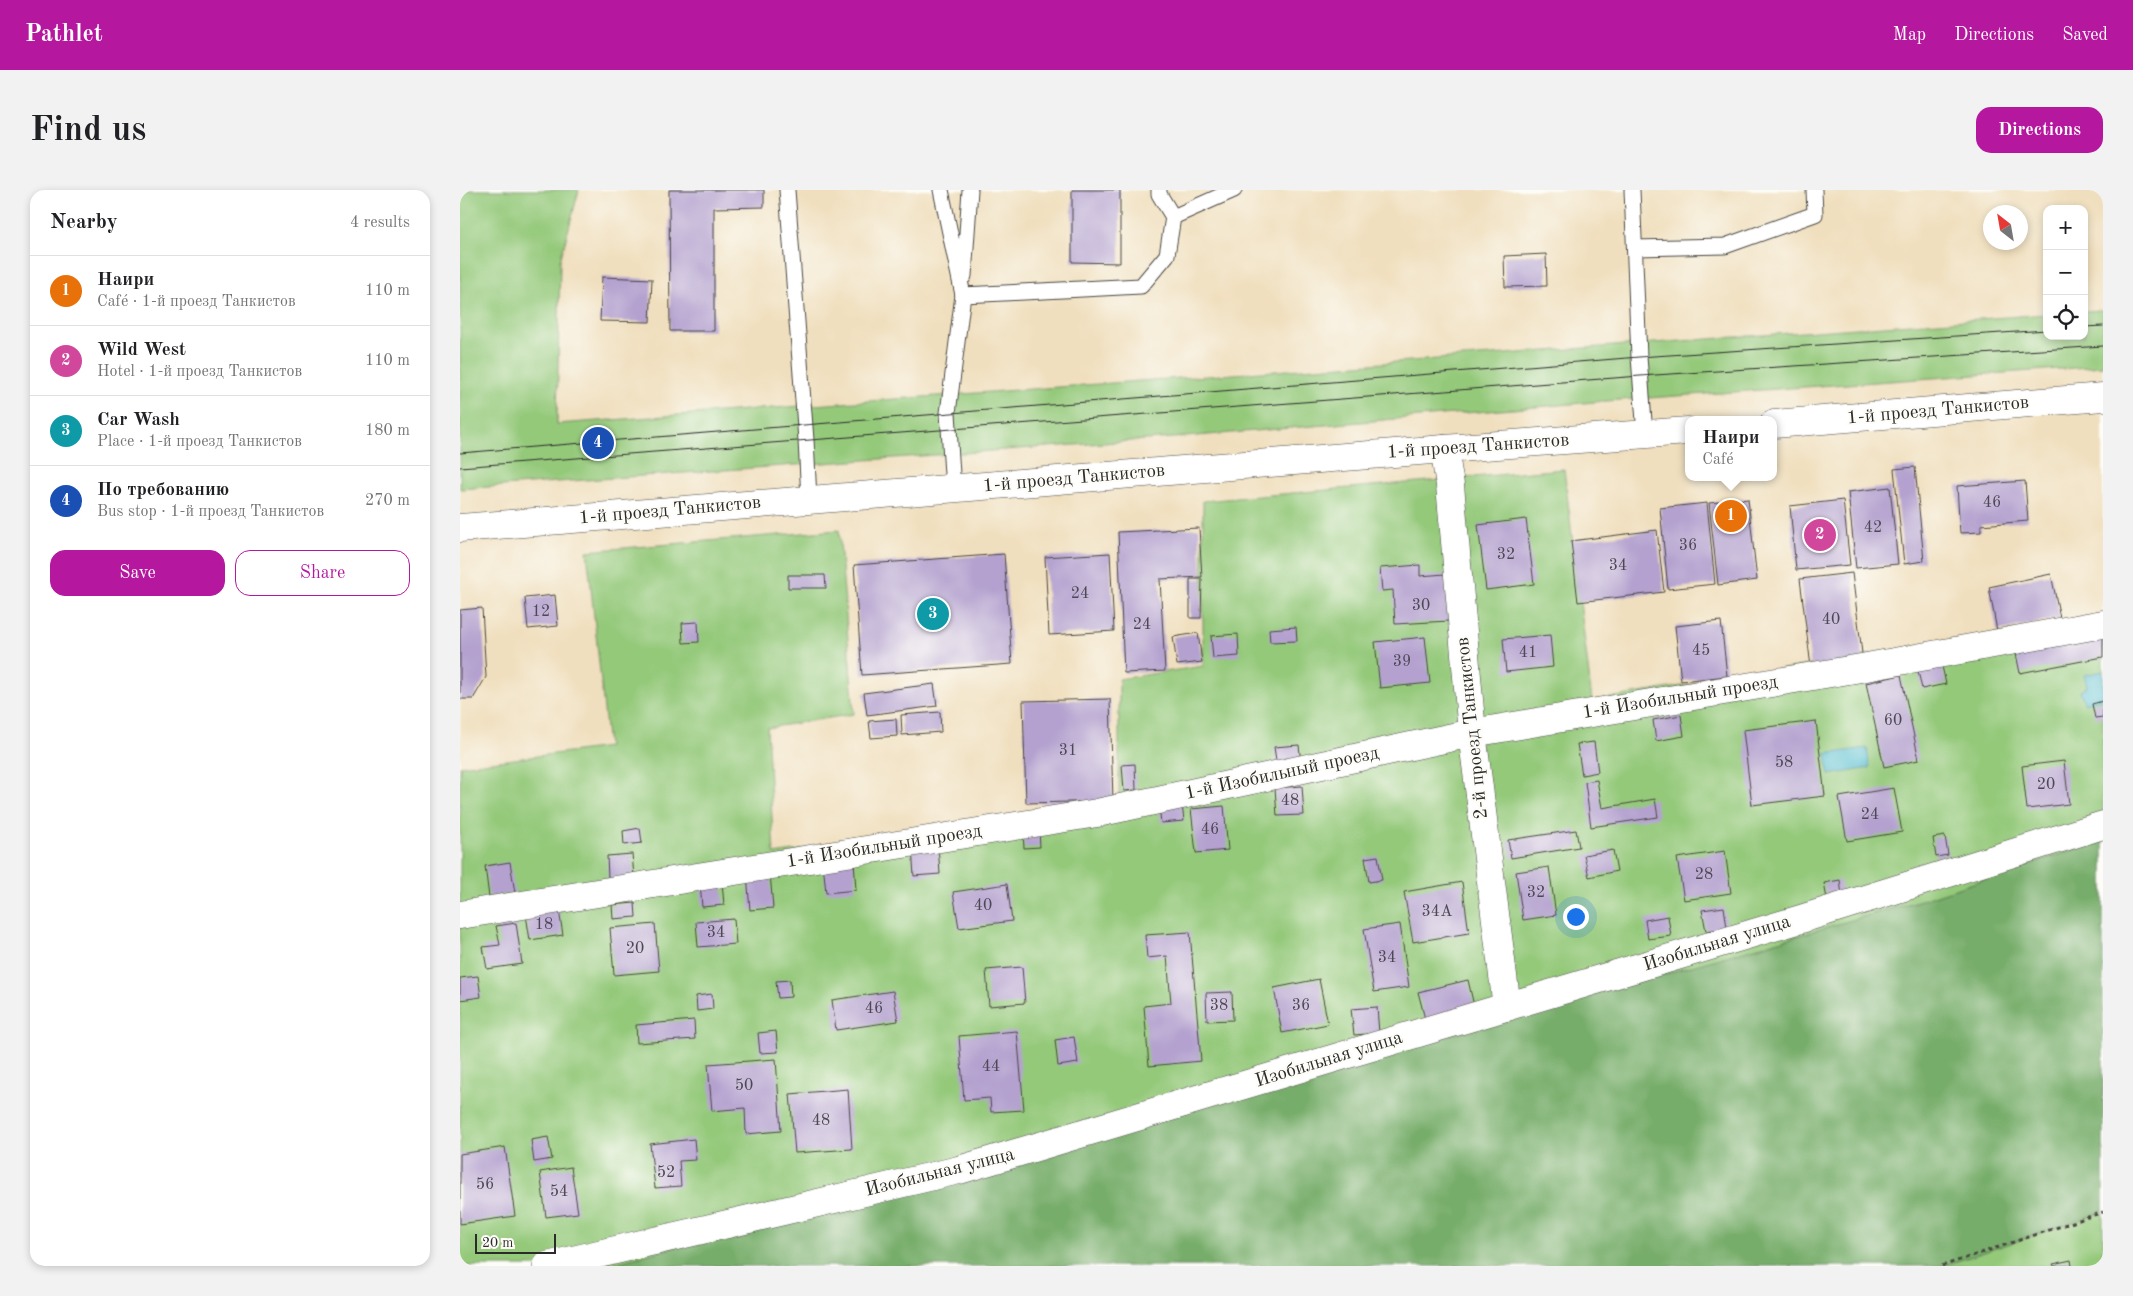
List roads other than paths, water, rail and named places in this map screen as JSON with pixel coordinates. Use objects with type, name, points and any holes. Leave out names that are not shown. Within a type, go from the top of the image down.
[{"type":"street","name":"1-й проезд Танкистов","points":[[1777,424],[2103,397]]},
{"type":"street","name":"1-й проезд Танкистов","points":[[460,528],[809,499],[953,490],[1444,448],[1685,431]]},
{"type":"street","name":"2-й проезд Танкистов","points":[[1444,448],[1450,485],[1472,733],[1507,1007]]},
{"type":"street","name":"1-й Изобильный проезд","points":[[460,915],[1097,813],[1472,733],[1861,668],[2103,624]]},
{"type":"street","name":"Изобильная улица","points":[[547,1266],[959,1170],[1801,919],[2103,825]]},
{"type":"lane","points":[[787,190],[809,499]]},
{"type":"lane","points":[[942,190],[963,295]]},
{"type":"lane","points":[[953,490],[948,414],[963,295],[970,190]]},
{"type":"lane","points":[[963,295],[1141,286],[1167,255],[1173,217],[1159,194],[1159,190]]},
{"type":"lane","points":[[1173,217],[1234,190]]},
{"type":"lane","points":[[1632,190],[1639,357],[1645,434]]},
{"type":"lane","points":[[1635,248],[1725,246],[1815,214],[1814,190]]},
{"type":"water","points":[[2103,671],[2103,699],[2084,703],[2080,691],[2087,686],[2084,675]]},
{"type":"water","points":[[1867,748],[1870,768],[1829,775],[1826,754]]},
{"type":"tram line","points":[[2088,327],[2103,326]]},
{"type":"tram line","points":[[460,453],[1639,357],[2043,330]]},
{"type":"tram line","points":[[460,467],[1640,376],[2103,346]]},
{"type":"place","name":"По требованию","points":[[598,443]]},
{"type":"place","name":"Наири","points":[[1731,516]]},
{"type":"place","name":"Wild West","points":[[1820,535]]},
{"type":"place","name":"Car Wash","points":[[933,614]]}]
